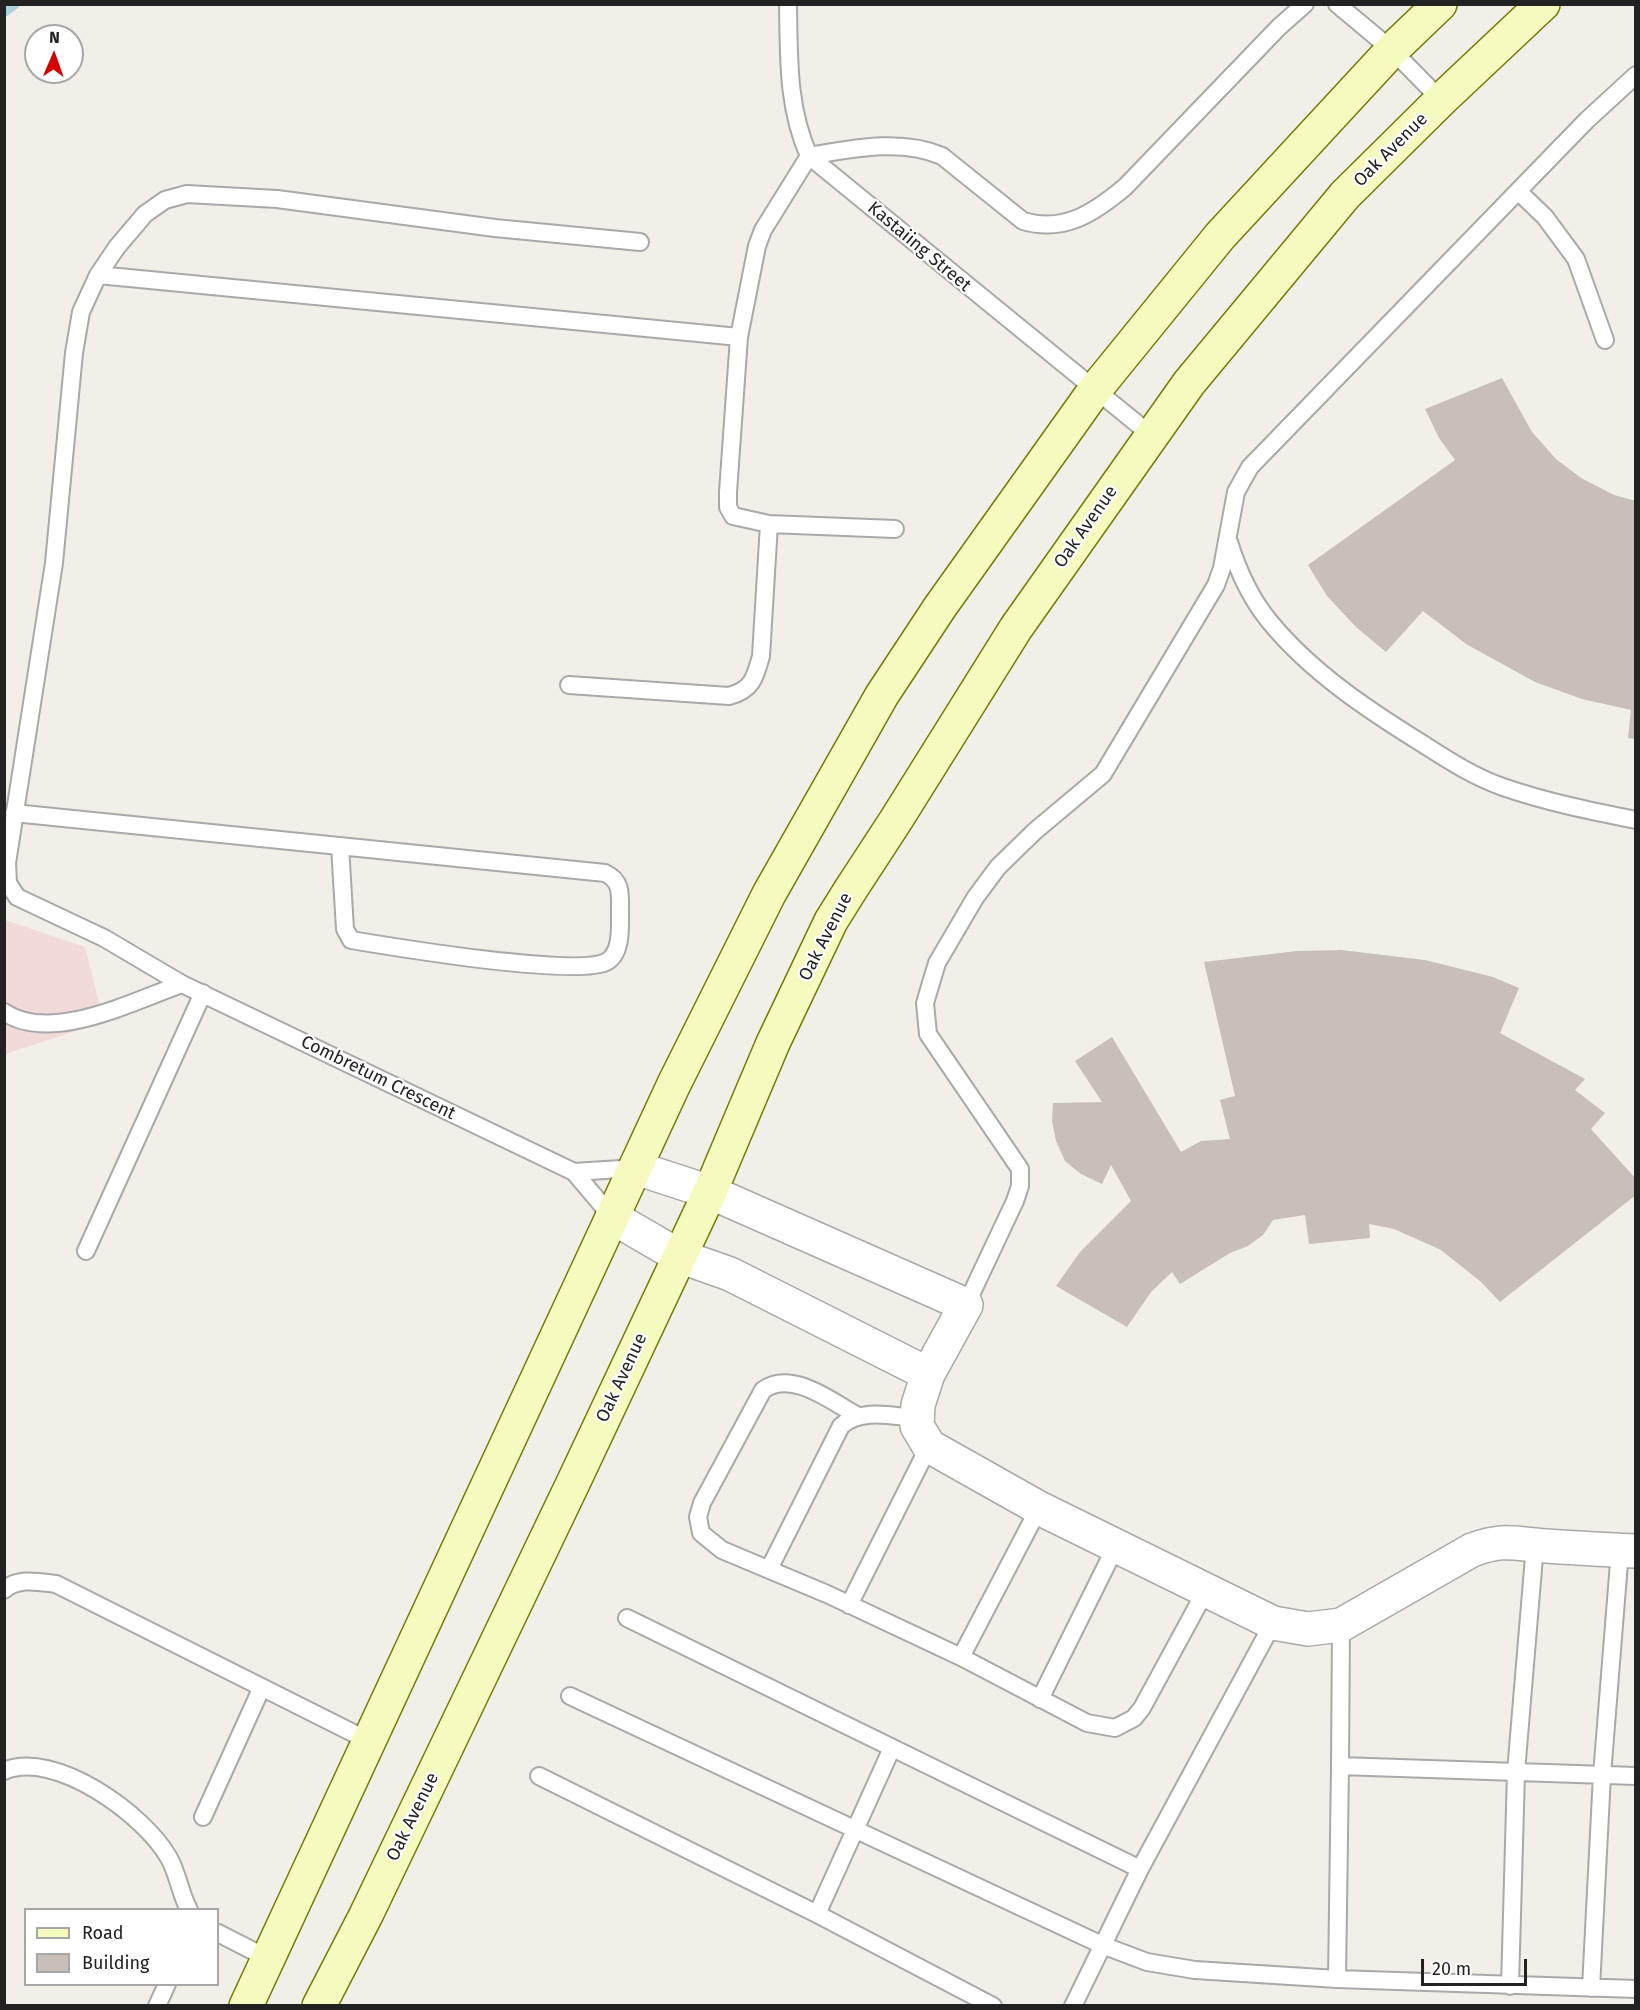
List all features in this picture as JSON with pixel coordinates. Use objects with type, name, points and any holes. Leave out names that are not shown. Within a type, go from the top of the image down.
[{"type":"street","points":[[246,2006],[367,1740],[674,1084],[769,894],[882,695],[940,607],[1094,391],[1220,236],[1392,50],[1440,4]]},
{"type":"street","name":"Oak Avenue","points":[[319,2006],[366,1915],[680,1256],[710,1192],[773,1042],[831,921],[1016,628],[1151,435],[1292,256],[1345,195],[1543,4]]},
{"type":"street","points":[[636,1168],[710,1192],[966,1305],[928,1374],[922,1432],[1039,1508],[1204,1592],[1273,1623],[1308,1629],[1341,1625],[1472,1550],[1502,1542],[1628,1551]]},
{"type":"street","points":[[612,1217],[680,1256],[730,1274],[928,1374]]},
{"type":"street","points":[[340,2006],[351,1978],[366,1915]]},
{"type":"lane","name":"Kastaiing Street","points":[[788,4],[790,95],[798,132],[809,156],[1094,391],[1151,435]]},
{"type":"lane","points":[[896,529],[769,524],[734,516],[728,507],[739,337],[757,246],[763,230],[809,156],[877,147],[917,147],[931,151],[951,162],[1023,221],[1034,224],[1070,222],[1097,210],[1125,187],[1279,27],[1305,4]]},
{"type":"lane","points":[[1337,4],[1392,50],[1441,100]]},
{"type":"lane","points":[[966,1305],[1015,1201],[1020,1186],[1020,1169],[928,1034],[925,1003],[937,963],[975,898],[998,867],[1035,831],[1103,774],[1168,661],[1206,606],[1222,568],[1236,492],[1262,452],[1518,190],[1635,75]]},
{"type":"lane","points":[[1518,190],[1545,217],[1576,260],[1605,340]]},
{"type":"lane","points":[[340,846],[345,929],[351,940],[525,963],[584,966],[606,962],[615,954],[620,937],[620,888],[614,877],[605,873],[340,846],[14,813],[54,563],[74,352],[81,312],[98,275],[117,247],[145,214],[165,200],[187,195],[277,199],[495,228],[640,242]]},
{"type":"lane","points":[[98,275],[739,337]]},
{"type":"lane","points":[[569,685],[729,696],[748,688],[756,675],[762,656],[769,524]]},
{"type":"lane","points":[[1228,538],[1245,586],[1271,623],[1325,677],[1390,724],[1460,767],[1501,786],[1566,806],[1635,820]]},
{"type":"lane","name":"Combretum Crescent","points":[[14,813],[7,863],[8,883],[17,897],[104,938],[182,984],[574,1172],[612,1217]]},
{"type":"lane","points":[[4,1012],[29,1022],[68,1024],[182,984]]},
{"type":"lane","points":[[86,1251],[203,993]]},
{"type":"lane","name":"Combretum Crescent","points":[[574,1172],[636,1168]]},
{"type":"lane","points":[[858,1416],[819,1394],[785,1382],[776,1383],[764,1390],[702,1503],[698,1516],[701,1533],[722,1550],[769,1569],[961,1657],[1087,1723],[1115,1728],[1134,1718],[1204,1592]]},
{"type":"lane","points":[[769,1569],[841,1426],[847,1420],[858,1416],[874,1415],[922,1432],[849,1605]]},
{"type":"lane","points":[[961,1657],[1039,1508]]},
{"type":"lane","points":[[1510,1986],[1516,1772],[1535,1545]]},
{"type":"lane","points":[[1040,1699],[1115,1548]]},
{"type":"lane","points":[[1591,1988],[1602,1775],[1628,1551]]},
{"type":"lane","points":[[4,1590],[11,1584],[31,1581],[56,1584],[367,1740]]},
{"type":"lane","points":[[627,1618],[1140,1869]]},
{"type":"lane","points":[[1072,2006],[1140,1869],[1273,1623]]},
{"type":"lane","points":[[1337,1979],[1341,1625]]},
{"type":"lane","points":[[203,1817],[262,1687]]},
{"type":"lane","points":[[570,1696],[1102,1945],[1147,1962],[1195,1970],[1337,1979],[1635,1989]]},
{"type":"lane","points":[[817,1914],[892,1748]]},
{"type":"lane","points":[[4,1771],[13,1767],[37,1765],[64,1775],[109,1798],[146,1825],[170,1858],[188,1908]]},
{"type":"lane","points":[[1340,1766],[1635,1776]]},
{"type":"lane","points":[[539,1776],[817,1914],[993,2006]]},
{"type":"lane","points":[[219,1934],[267,1958]]},
{"type":"lane","points":[[157,2006],[166,1986]]},
{"type":"shaded area","points":[[5,920],[85,947],[104,1022],[5,1054]]},
{"type":"building","points":[[1502,378],[1532,432],[1556,459],[1581,478],[1614,495],[1636,501],[1636,739],[1628,738],[1631,710],[1582,699],[1535,682],[1466,644],[1423,611],[1386,652],[1356,627],[1327,596],[1308,565],[1455,460],[1439,438],[1425,409]]},
{"type":"building","points":[[1341,950],[1425,960],[1493,977],[1519,988],[1500,1033],[1585,1079],[1575,1090],[1605,1113],[1591,1129],[1636,1179],[1636,1195],[1500,1302],[1481,1282],[1441,1250],[1394,1229],[1369,1224],[1370,1238],[1309,1244],[1305,1215],[1273,1220],[1263,1235],[1248,1246],[1230,1253],[1180,1284],[1172,1272],[1151,1292],[1127,1327],[1056,1286],[1080,1252],[1131,1201],[1111,1165],[1102,1184],[1081,1174],[1065,1161],[1056,1141],[1052,1121],[1053,1103],[1102,1102],[1075,1061],[1112,1037],[1181,1152],[1201,1141],[1230,1139],[1220,1100],[1235,1096],[1204,962],[1297,951]]},
{"type":"waterway","points":[[4,12],[15,4]]}]
